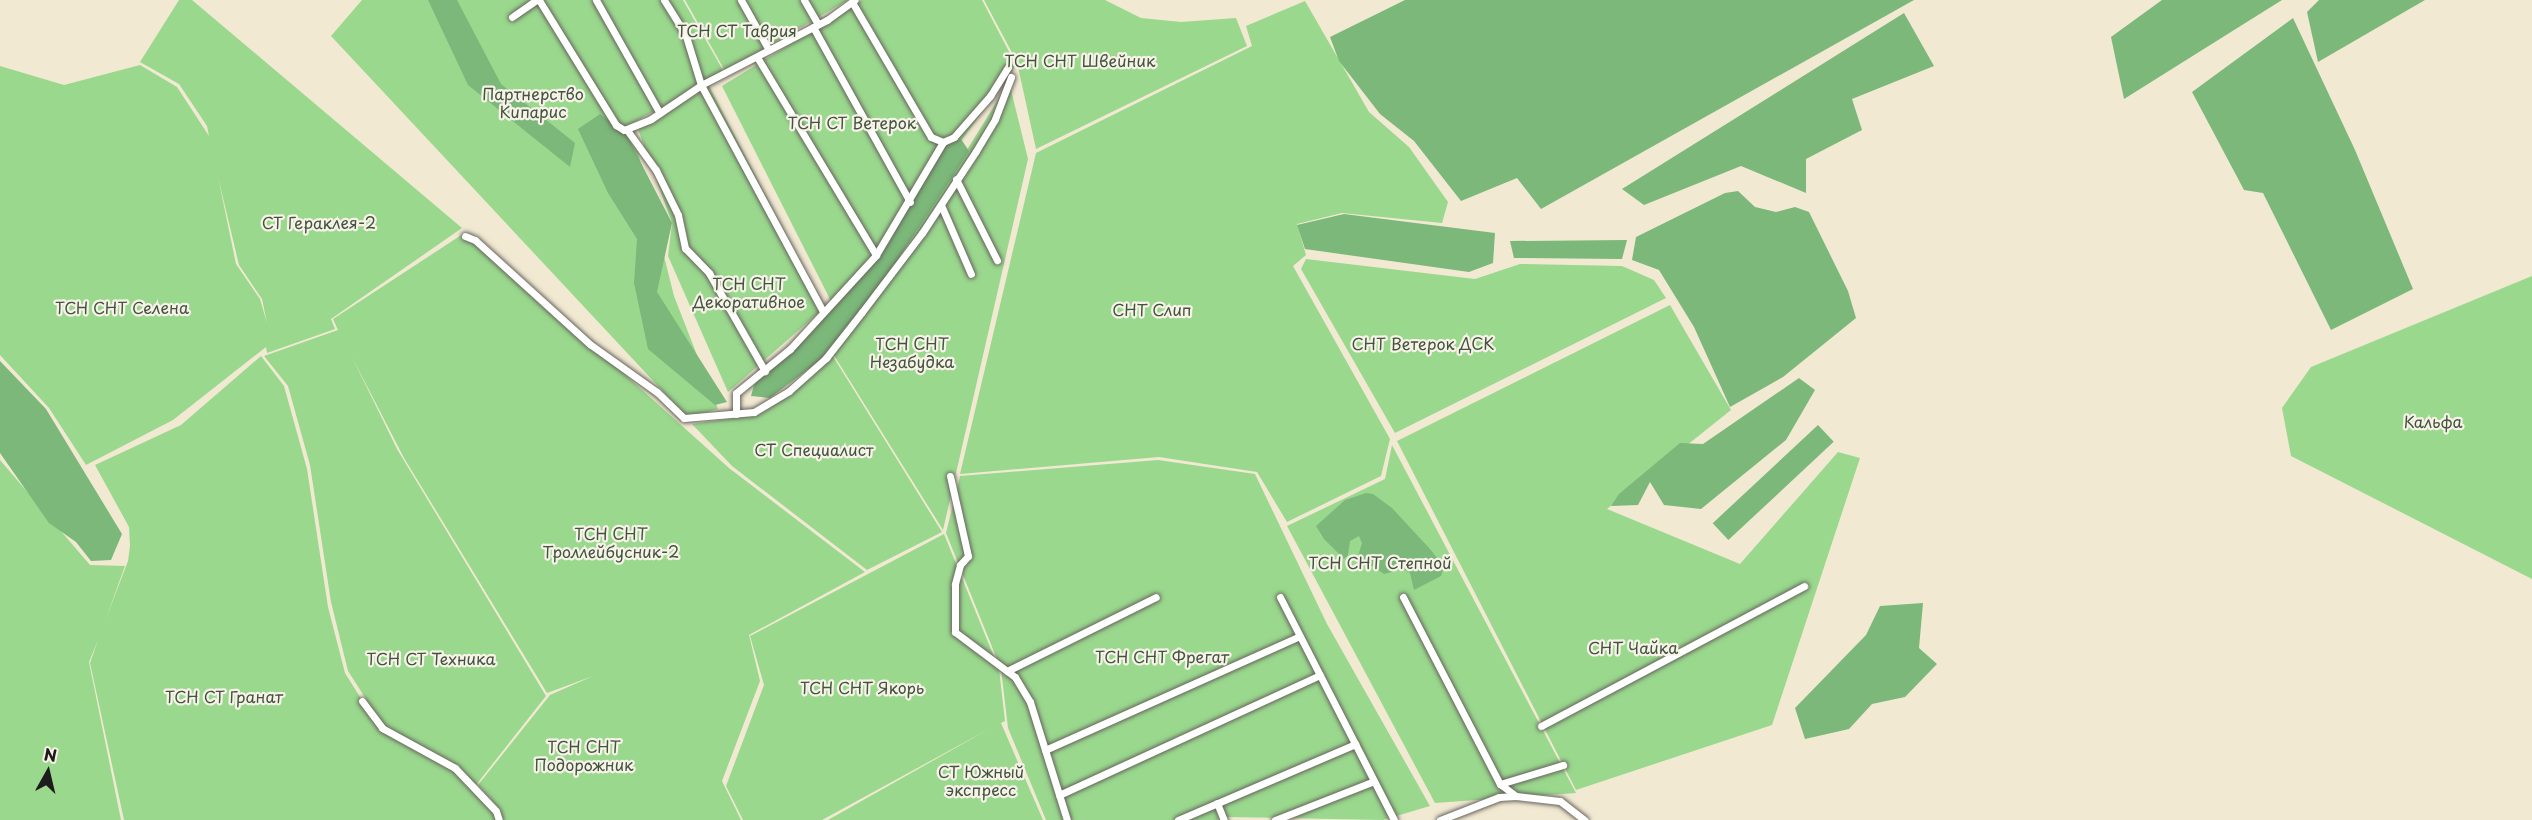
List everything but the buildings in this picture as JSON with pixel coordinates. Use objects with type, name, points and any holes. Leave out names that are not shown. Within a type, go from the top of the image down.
[{"type":"street","points":[[512,17],[537,0],[615,125],[627,130],[656,170],[678,215],[686,248],[709,273],[765,371]]},
{"type":"street","points":[[596,0],[659,112]]},
{"type":"street","points":[[664,0],[685,33],[701,85],[823,312]]},
{"type":"street","points":[[741,0],[770,50]]},
{"type":"street","points":[[804,0],[815,26],[910,202]]},
{"type":"street","points":[[627,130],[701,85],[815,26],[854,1],[931,137],[943,142]]},
{"type":"street","points":[[757,57],[876,255]]},
{"type":"street","points":[[736,414],[736,393],[765,371],[876,255],[910,202],[943,142],[954,137],[990,96],[1008,67]]},
{"type":"street","points":[[465,236],[475,240],[591,345],[657,392],[684,418],[736,414],[772,403],[826,358],[940,205],[995,119],[1011,77]]},
{"type":"street","points":[[956,179],[997,260]]},
{"type":"street","points":[[940,205],[971,274]]},
{"type":"street","points":[[950,476],[968,556],[960,565],[955,584],[955,632],[1007,671],[1030,702],[1067,820]]},
{"type":"street","points":[[1541,726],[1804,586]]},
{"type":"street","points":[[1007,671],[1156,597]]},
{"type":"street","points":[[1280,597],[1394,820]]},
{"type":"street","points":[[1403,597],[1500,784],[1516,796]]},
{"type":"street","points":[[1045,750],[1299,636]]},
{"type":"street","points":[[1059,795],[1320,675]]},
{"type":"street","points":[[362,701],[382,728],[455,768],[496,811],[499,820]]},
{"type":"street","points":[[1178,820],[1355,744]]},
{"type":"street","points":[[1500,784],[1563,765]]},
{"type":"street","points":[[1275,820],[1374,781]]},
{"type":"street","points":[[1440,820],[1499,797],[1516,796],[1560,801],[1584,820]]},
{"type":"street","points":[[1216,803],[1224,820]]},
{"type":"green space","name":"ТСН СНТ Селена","points":[[179,0],[192,0],[462,228],[331,319],[335,329],[267,353],[266,347],[173,420],[86,465],[49,408],[0,355],[0,66],[64,85],[140,65],[177,87],[209,136],[207,126],[179,84],[140,62]],"holes":[[[218,177],[239,265],[262,299],[267,323],[260,299],[236,264]]]},
{"type":"green space","name":"Партнерство Кипарис","points":[[362,0],[683,0],[724,72],[631,124],[674,296],[718,409],[687,417],[331,36]]},
{"type":"green space","points":[[428,0],[457,0],[501,84],[575,143],[570,167],[468,85]]},
{"type":"green space","name":"ТСН СТ Таврия","points":[[685,0],[848,0],[725,71]]},
{"type":"green space","name":"ТСН СТ Ветерок","points":[[862,0],[982,0],[1016,65],[837,313],[722,86]]},
{"type":"green space","name":"ТСН СНТ Швейник","points":[[984,0],[1105,0],[1141,18],[1181,22],[1236,18],[1247,46],[1036,149],[1017,62]]},
{"type":"green space","points":[[1405,0],[1914,0],[1541,209],[1517,178],[1461,201],[1414,141],[1380,114],[1339,61],[1330,37]]},
{"type":"green space","points":[[2162,0],[2282,0],[2124,99],[2111,37]]},
{"type":"green space","points":[[2319,0],[2425,0],[2318,62],[2307,12]]},
{"type":"green space","name":"СНТ Слип","points":[[1305,1],[1369,112],[1409,147],[1448,202],[1442,223],[1342,213],[1297,224],[1306,255],[1293,266],[1390,439],[1381,476],[1287,522],[1257,472],[1159,457],[960,474],[1036,153],[1252,46],[1246,26]]},
{"type":"green space","points":[[1904,13],[1934,66],[1852,99],[1862,130],[1806,159],[1806,193],[1741,166],[1644,205],[1622,189]]},
{"type":"green space","points":[[2293,18],[2355,150],[2413,289],[2331,330],[2263,193],[2244,190],[2192,92]]},
{"type":"green space","name":"ТСН СНТ Незабудка","points":[[1009,82],[1028,159],[943,530],[830,349],[905,250]]},
{"type":"green space","name":"ТСН СНТ Декоративное","points":[[709,86],[824,308],[728,392],[668,256],[672,223],[638,129]]},
{"type":"green space","points":[[600,114],[626,134],[672,223],[657,292],[727,402],[715,405],[648,349],[634,283],[637,239],[608,193],[578,129]]},
{"type":"green space","points":[[961,139],[969,151],[878,290],[819,361],[770,398],[751,396],[754,385],[876,255],[943,142]]},
{"type":"green space","points":[[1738,191],[1755,207],[1776,212],[1795,207],[1809,212],[1848,291],[1856,318],[1783,377],[1730,407],[1694,327],[1659,270],[1632,260],[1636,237],[1725,193]]},
{"type":"green space","points":[[1344,214],[1495,233],[1493,263],[1469,272],[1305,249],[1297,225]]},
{"type":"green space","name":"ТСН СНТ Троллейбусник-2","points":[[466,232],[729,468],[865,572],[749,635],[760,681],[722,781],[741,820],[502,820],[498,807],[478,785],[550,695],[593,676],[547,693],[404,458],[352,357],[397,449],[546,696],[476,785],[384,727],[348,671],[331,602],[310,465],[288,386],[264,356],[338,330],[333,319]]},
{"type":"green space","points":[[1627,240],[1622,259],[1514,258],[1510,241]]},
{"type":"green space","name":"СНТ Ветерок ДСК","points":[[1306,259],[1475,279],[1520,264],[1622,266],[1654,280],[1666,298],[1395,433],[1301,269]]},
{"type":"green space","name":"Кальфа","points":[[2532,276],[2532,579],[2291,456],[2282,408],[2311,367]]},
{"type":"green space","name":"СНТ Чайка","points":[[1670,305],[1731,410],[1607,509],[1740,564],[1838,452],[1860,458],[1772,725],[1576,790],[1397,441]]},
{"type":"green space","name":"СТ Специалист","points":[[829,350],[942,532],[867,570],[732,466],[692,424],[757,415],[820,363]]},
{"type":"green space","name":"ТСН СТ Гранат","points":[[261,356],[284,386],[307,469],[328,607],[345,673],[380,729],[454,770],[494,812],[497,820],[124,820],[90,663],[98,640],[89,662],[121,820],[0,820],[0,460],[90,565],[125,566],[105,621],[128,561],[129,527],[95,465],[181,425]]},
{"type":"green space","points":[[0,361],[46,409],[122,534],[111,560],[91,561],[76,542],[49,523],[0,453]]},
{"type":"green space","points":[[1799,378],[1815,390],[1786,440],[1701,509],[1664,505],[1650,482],[1638,505],[1611,506],[1619,494],[1680,443],[1703,444]]},
{"type":"green space","points":[[1818,425],[1834,442],[1728,540],[1713,523]]},
{"type":"green space","name":"ТСН СНТ Степной","points":[[1392,445],[1576,793],[1435,803],[1287,526],[1385,479]]},
{"type":"green space","name":"ТСН СНТ Фрегат","points":[[1158,460],[1255,474],[1327,624],[1430,806],[1383,820],[1227,817],[1217,820],[1046,820],[1008,728],[1001,669],[946,533],[960,476]]},
{"type":"green space","points":[[1366,493],[1373,494],[1392,508],[1430,549],[1444,567],[1441,576],[1414,590],[1410,573],[1403,569],[1384,574],[1358,556],[1362,543],[1359,536],[1350,541],[1348,555],[1344,559],[1324,539],[1316,526],[1345,500]]},
{"type":"green space","name":"ТСН СНТ Якорь","points":[[944,534],[999,669],[1005,721],[1001,723],[1043,820],[828,820],[989,729],[822,820],[743,820],[726,786],[764,685],[750,636]]},
{"type":"green space","points":[[1923,603],[1919,648],[1937,664],[1905,697],[1872,704],[1849,729],[1805,739],[1795,708],[1866,635],[1880,606]]},
{"type":"park label","name":"СТ Гераклея-2","points":[[319,222]]},
{"type":"park label","name":"ТСН СТ Техника","points":[[431,658]]},
{"type":"park label","name":"ТСН СНТ Подорожник","points":[[584,755]]},
{"type":"park label","name":"СТ Южный экспресс","points":[[981,780]]}]
